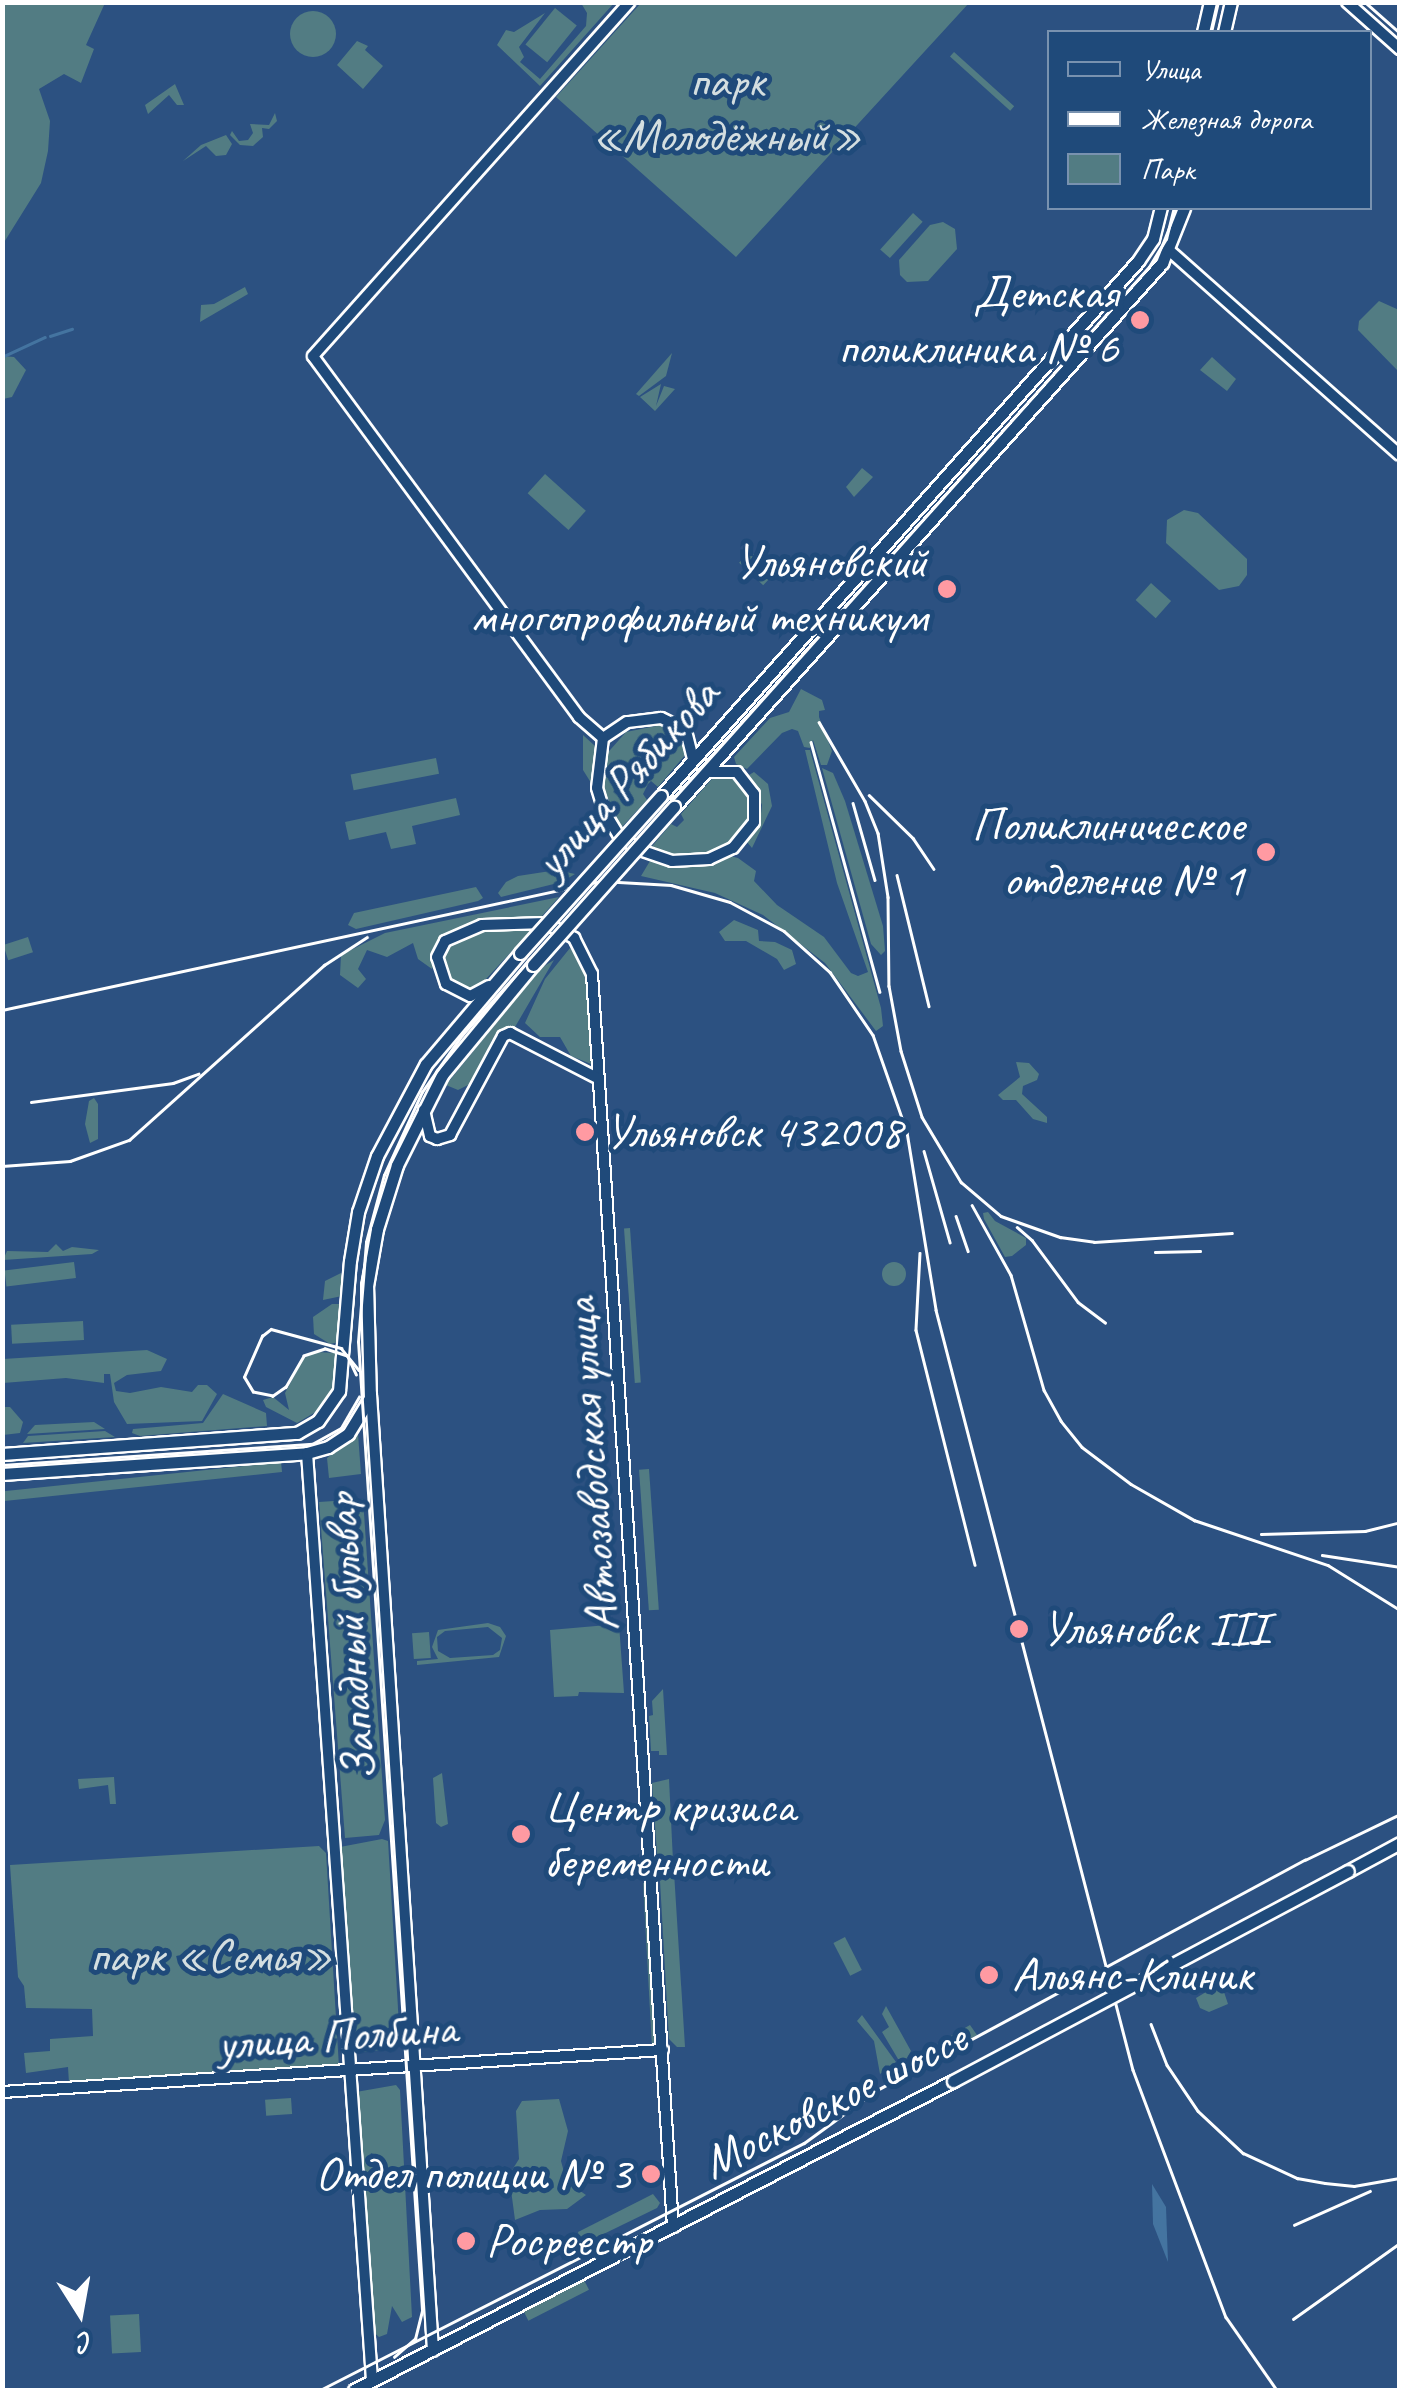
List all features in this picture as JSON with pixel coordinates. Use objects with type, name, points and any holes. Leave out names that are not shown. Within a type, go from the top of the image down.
[{"type":"main road","points":[[1203,30],[1210,2]]},
{"type":"main road","points":[[1224,30],[1230,2]]},
{"type":"main road","name":"улица Рябикова","points":[[490,986],[1138,261],[1152,238],[1161,210]]},
{"type":"main road","name":"улица Рябикова","points":[[533,964],[1170,250],[1183,210]]},
{"type":"main road","points":[[1152,238],[1170,250]]},
{"type":"main road","points":[[956,466],[968,478]]},
{"type":"main road","name":"Западный бульвар","points":[[371,1391],[367,1300],[374,1242],[387,1191],[423,1105],[468,1038],[533,964]]},
{"type":"main road","points":[[2,1454],[306,1430],[332,1404],[342,1377],[358,1212],[372,1168],[426,1064],[490,986]]},
{"type":"main road","points":[[2,1474],[307,1453],[328,1448],[348,1434],[363,1416],[371,1391]]},
{"type":"main road","name":"Западный бульвар","points":[[306,1430],[307,1453]]},
{"type":"main road","name":"Московское шоссе","points":[[354,2390],[954,2081],[1400,1843]]},
{"type":"street","points":[[603,738],[579,717],[313,356],[629,2]]},
{"type":"street","points":[[1347,2],[1400,50]]},
{"type":"street","points":[[1170,250],[1400,455]]},
{"type":"street","points":[[693,760],[686,730],[660,718],[627,722],[603,738],[596,780],[604,811],[626,841],[653,856],[682,862],[709,859],[732,848],[751,830],[757,808],[749,783],[732,770],[706,772]]},
{"type":"street","name":"Автозаводская улица","points":[[490,986],[470,996],[446,984],[437,958],[445,941],[470,928],[524,920],[558,926],[574,938],[592,974],[673,2227]]},
{"type":"street","points":[[423,1105],[430,1136],[442,1139],[450,1135],[503,1036],[510,1033],[599,1079]]},
{"type":"street","name":"Западный бульвар","points":[[371,1391],[418,2067],[433,2351]]},
{"type":"street","name":"Западный бульвар","points":[[307,1453],[372,2382]]},
{"type":"street","name":"улица Полбина","points":[[2,2092],[663,2050]]},
{"type":"green space","points":[[3,2],[105,3],[86,45],[94,49],[81,83],[64,74],[39,89],[50,121],[41,183],[3,244]]},
{"type":"green space","name":"парк «Молодёжный»","points":[[641,2],[969,3],[736,257],[556,97]]},
{"type":"green space","points":[[581,3],[614,3],[540,86],[497,45],[506,30],[514,32],[545,13],[519,47],[524,57],[520,62],[540,79],[586,26],[587,13]]},
{"type":"green space","points":[[555,8],[577,26],[547,62],[525,45]]},
{"type":"green space","points":[[313,11],[329,18],[336,34],[329,50],[313,57],[297,50],[290,34],[297,18]]},
{"type":"green space","points":[[357,41],[368,46],[365,50],[383,66],[363,89],[337,65]]},
{"type":"green space","points":[[954,52],[1014,106],[1010,111],[950,56]]},
{"type":"green space","points":[[175,84],[184,105],[177,105],[169,95],[148,114],[145,105]]},
{"type":"green space","points":[[275,113],[277,121],[269,129],[262,128],[263,137],[253,146],[240,145],[230,135],[232,131],[239,141],[248,140],[253,133],[250,124],[269,125]]},
{"type":"green space","points":[[226,135],[232,144],[226,155],[216,156],[206,146],[183,161],[201,145]]},
{"type":"green space","points":[[913,213],[923,222],[890,258],[880,249]]},
{"type":"green space","points":[[943,222],[955,229],[957,249],[928,281],[907,282],[900,275],[899,260],[930,225]]},
{"type":"green space","points":[[245,287],[248,294],[200,322],[201,305],[214,304]]},
{"type":"green space","points":[[1379,301],[1399,310],[1399,372],[1358,330],[1359,321]]},
{"type":"green space","points":[[672,353],[666,376],[639,396],[636,394]]},
{"type":"green space","points":[[3,356],[14,357],[26,370],[12,397],[3,399]]},
{"type":"green space","points":[[1212,357],[1236,379],[1227,391],[1200,370]]},
{"type":"green space","points":[[661,384],[656,406],[664,386],[675,389],[655,411],[640,397]]},
{"type":"green space","points":[[862,468],[873,477],[854,497],[846,487]]},
{"type":"green space","points":[[545,474],[586,511],[568,530],[528,493]]},
{"type":"green space","points":[[1184,510],[1198,513],[1247,559],[1247,575],[1239,586],[1219,590],[1166,543],[1167,520]]},
{"type":"green space","points":[[750,551],[774,574],[763,585],[739,563]]},
{"type":"green space","points":[[1151,583],[1171,601],[1156,618],[1136,600]]},
{"type":"green space","points":[[801,689],[822,700],[825,710],[819,711],[819,717],[832,751],[827,765],[821,765],[813,740],[810,748],[804,747],[798,731],[792,729],[782,733],[747,769],[736,764],[734,757],[770,718],[789,712]]},
{"type":"green space","points":[[661,725],[681,736],[686,754],[658,787],[651,781],[648,784],[643,794],[647,800],[619,830],[600,787],[603,758],[626,732]]},
{"type":"green space","points":[[583,735],[595,746],[593,786],[583,770]]},
{"type":"green space","points":[[805,750],[810,750],[881,1008],[883,1026],[876,1031],[825,963],[763,915],[715,893],[641,876],[650,861],[687,867],[730,856],[738,858],[756,871],[754,881],[777,905],[824,937],[851,973],[858,976],[868,972],[837,883]]},
{"type":"green space","points":[[436,758],[439,774],[354,790],[351,775]]},
{"type":"green space","points":[[822,768],[833,773],[845,801],[883,926],[885,951],[881,955],[871,944]]},
{"type":"green space","points":[[754,772],[768,784],[772,806],[752,848],[747,842],[760,822],[762,805],[749,775]]},
{"type":"green space","points":[[717,773],[730,773],[749,789],[754,812],[743,836],[718,853],[682,859],[648,851],[671,824],[677,827],[684,820],[681,814]]},
{"type":"green space","points":[[456,798],[460,815],[412,826],[416,844],[391,849],[386,832],[349,840],[345,822]]},
{"type":"green space","points":[[557,870],[575,874],[562,882],[501,897],[498,893],[506,882],[518,876]]},
{"type":"green space","points":[[476,887],[483,898],[478,901],[356,929],[348,925],[354,913]]},
{"type":"green space","points":[[559,897],[542,916],[501,925],[536,925],[474,992],[458,990],[443,975],[441,952],[452,937],[445,941],[432,969],[418,959],[413,943],[387,957],[367,950],[358,969],[366,979],[358,988],[340,975],[341,955],[385,933]]},
{"type":"green space","points":[[734,920],[758,930],[759,941],[775,942],[792,950],[796,964],[784,970],[777,959],[746,941],[725,941],[719,932]]},
{"type":"green space","points":[[28,937],[33,952],[8,960],[3,945]]},
{"type":"green space","points":[[570,948],[585,967],[589,982],[591,1064],[571,1056],[560,1037],[540,1037],[525,1023],[545,979]]},
{"type":"green space","points":[[554,960],[515,1027],[492,1040],[472,1083],[458,1090],[446,1085],[541,968]]},
{"type":"green space","points":[[1016,1062],[1029,1063],[1039,1074],[1037,1080],[1023,1086],[1022,1094],[1047,1117],[1047,1123],[1033,1119],[1016,1100],[1003,1100],[998,1095],[1020,1077]]},
{"type":"green space","points":[[94,1098],[98,1104],[98,1139],[90,1143],[85,1124],[89,1101]]},
{"type":"green space","points":[[988,1212],[995,1221],[1026,1238],[1026,1245],[1005,1257],[984,1219],[983,1213]]},
{"type":"green space","points":[[624,1228],[630,1228],[641,1383],[635,1383]]},
{"type":"green space","points":[[56,1244],[63,1251],[72,1247],[99,1250],[92,1254],[3,1260],[7,1251],[48,1252]]},
{"type":"green space","points":[[74,1262],[76,1278],[6,1286],[5,1271]]},
{"type":"green space","points":[[894,1262],[906,1274],[894,1286],[882,1274]]},
{"type":"green space","points":[[341,1273],[342,1296],[323,1300],[325,1281]]},
{"type":"green space","points":[[332,1304],[342,1304],[339,1342],[330,1344],[314,1334],[313,1317]]},
{"type":"green space","points":[[83,1321],[84,1340],[12,1344],[11,1325]]},
{"type":"green space","points":[[147,1350],[167,1359],[161,1371],[127,1375],[114,1383],[116,1391],[130,1393],[161,1387],[192,1392],[198,1385],[207,1385],[217,1394],[202,1421],[127,1424],[114,1402],[110,1374],[104,1374],[104,1383],[66,1378],[3,1383],[3,1359]]},
{"type":"green space","points":[[316,1352],[337,1353],[332,1389],[319,1410],[297,1423],[266,1407],[263,1400],[273,1397],[289,1410],[285,1393],[304,1358]]},
{"type":"green space","points":[[223,1394],[266,1413],[267,1426],[140,1436],[132,1433],[133,1429],[203,1423]]},
{"type":"green space","points":[[3,1407],[10,1407],[23,1422],[20,1433],[3,1435]]},
{"type":"green space","points":[[94,1422],[105,1429],[27,1434],[35,1425]]},
{"type":"green space","points":[[105,1431],[115,1437],[23,1443],[28,1436]]},
{"type":"green space","points":[[358,1434],[361,1474],[329,1478],[327,1458]]},
{"type":"green space","points":[[281,1462],[282,1472],[5,1501],[4,1491]]},
{"type":"green space","points":[[649,1469],[659,1610],[649,1610],[639,1470]]},
{"type":"green space","points":[[363,1499],[385,1820],[379,1835],[345,1838],[319,1502]]},
{"type":"green space","points":[[488,1623],[500,1627],[506,1636],[499,1657],[417,1665],[417,1661],[438,1659],[432,1647],[438,1630]],"holes":[[[488,1627],[502,1638],[500,1650],[493,1655],[450,1658],[438,1651],[437,1637],[445,1631]]]},
{"type":"green space","points":[[619,1624],[624,1693],[579,1692],[578,1696],[554,1697],[550,1630]]},
{"type":"green space","points":[[429,1632],[431,1658],[414,1659],[412,1633]]},
{"type":"green space","points":[[663,1689],[667,1755],[659,1755],[659,1751],[651,1751],[649,1716],[653,1715],[652,1701]]},
{"type":"green space","points":[[442,1773],[448,1824],[441,1827],[436,1823],[433,1778]]},
{"type":"green space","points":[[114,1777],[116,1804],[110,1804],[108,1785],[79,1789],[78,1779]]},
{"type":"green space","points":[[669,1779],[673,1861],[657,1854],[652,1783]]},
{"type":"green space","points":[[388,1841],[400,2042],[393,2049],[362,2052],[353,2044],[340,1847]]},
{"type":"green space","name":"парк «Семья»","points":[[319,1846],[326,1853],[339,2067],[69,2083],[68,2067],[26,2073],[24,2053],[50,2051],[50,2039],[93,2036],[92,2009],[26,2008],[24,1986],[18,1977],[10,1865]]},
{"type":"green space","points":[[674,1872],[685,2047],[677,2047],[669,2039],[660,1881]]},
{"type":"green space","points":[[643,1883],[648,1883],[658,2047],[652,2047]]},
{"type":"green space","points":[[845,1937],[862,1970],[850,1976],[833,1943]]},
{"type":"green space","points":[[1221,1983],[1228,2004],[1209,2012],[1200,2008],[1196,1998]]},
{"type":"green space","points":[[886,2006],[911,2051],[905,2061],[898,2059],[882,2032],[889,2027],[882,2014]]},
{"type":"green space","points":[[862,2015],[896,2062],[880,2074],[874,2041],[857,2021]]},
{"type":"green space","points":[[970,2025],[977,2035],[893,2081],[887,2079],[890,2071]]},
{"type":"green space","points":[[396,2085],[400,2090],[412,2317],[402,2322],[392,2306],[387,2334],[379,2337],[371,2330],[356,2092]]},
{"type":"green space","points":[[291,2098],[292,2114],[266,2116],[265,2100]]},
{"type":"green space","points":[[559,2099],[568,2131],[561,2161],[564,2172],[570,2184],[586,2195],[567,2209],[540,2210],[515,2220],[509,2175],[519,2159],[516,2111],[522,2101]]},
{"type":"green space","points":[[653,2194],[660,2203],[657,2208],[581,2245],[578,2232]]},
{"type":"green space","points":[[584,2280],[589,2290],[528,2321],[523,2311]]},
{"type":"green space","points":[[139,2314],[141,2352],[112,2353],[110,2316]]},
{"type":"water","points":[[1152,2184],[1166,2207],[1168,2262],[1153,2224]]},
{"type":"waterway","points":[[50,336],[72,329]]},
{"type":"waterway","points":[[2,357],[45,337]]},
{"type":"tram line","points":[[1211,30],[1218,2]]},
{"type":"tram line","points":[[1365,2],[1400,33]]},
{"type":"tram line","points":[[394,2357],[415,2339],[422,2310],[358,1342],[366,1242],[384,1175],[422,1092],[462,1035],[1149,267],[1166,239],[1173,210]]},
{"type":"tram line","points":[[356,1375],[347,1356],[325,1349],[304,1356],[286,1387],[273,1396],[253,1392],[244,1377],[262,1336],[271,1329],[341,1348],[359,1370]]},
{"type":"tram line","points":[[2,1465],[312,1444],[341,1428],[359,1397]]},
{"type":"tram line","points":[[320,2390],[804,2143],[877,2090],[1305,1860],[1400,1814]]},
{"type":"railway","points":[[819,722],[865,801],[878,833],[888,897],[889,986],[901,1051],[922,1117],[961,1182],[1001,1216],[1060,1237],[1094,1242],[1232,1233]]},
{"type":"railway","points":[[811,742],[880,992]]},
{"type":"railway","points":[[869,795],[913,838],[934,869]]},
{"type":"railway","points":[[853,803],[875,880]]},
{"type":"railway","points":[[897,875],[929,1006]]},
{"type":"railway","points":[[2,1010],[601,881],[671,885],[730,902],[784,931],[830,972],[873,1035],[907,1132],[936,1310],[1133,2070],[1226,2317],[1277,2390]]},
{"type":"railway","points":[[2,1166],[70,1161],[129,1140],[324,965],[367,937]]},
{"type":"railway","points":[[31,1102],[173,1083],[198,1074]]},
{"type":"railway","points":[[924,1151],[950,1242]]},
{"type":"railway","points":[[972,1205],[1011,1275],[1044,1390],[1061,1421],[1082,1447],[1131,1484],[1194,1520],[1328,1565],[1400,1610]]},
{"type":"railway","points":[[956,1216],[968,1251]]},
{"type":"railway","points":[[1017,1227],[1032,1240],[1078,1302],[1105,1322]]},
{"type":"railway","points":[[1155,1252],[1200,1251]]},
{"type":"railway","points":[[920,1253],[916,1330],[975,1565]]},
{"type":"railway","points":[[1261,1534],[1365,1531],[1400,1522]]},
{"type":"railway","points":[[1322,1555],[1400,1567]]},
{"type":"railway","points":[[1151,2024],[1167,2065],[1198,2111],[1243,2153],[1297,2178],[1325,2183],[1354,2186],[1400,2178]]},
{"type":"railway","points":[[1294,2225],[1370,2191]]},
{"type":"railway","points":[[1293,2319],[1400,2243]]},
{"type":"place","name":"Детская поликлиника № 6","points":[[1140,320]]},
{"type":"place","name":"Ульяновский многопрофильный техникум","points":[[947,589]]},
{"type":"place","name":"Поликлиническое отделение № 1","points":[[1266,852]]},
{"type":"place","name":"Ульяновск 432008","points":[[585,1132]]},
{"type":"place","name":"Ульяновск III","points":[[1019,1629]]},
{"type":"place","name":"Центр кризиса беременности","points":[[521,1834]]},
{"type":"place","name":"Альянс-Клиник","points":[[989,1975]]},
{"type":"place","name":"Отдел полиции № 3","points":[[651,2174]]},
{"type":"place","name":"Росреестр","points":[[466,2241]]}]
